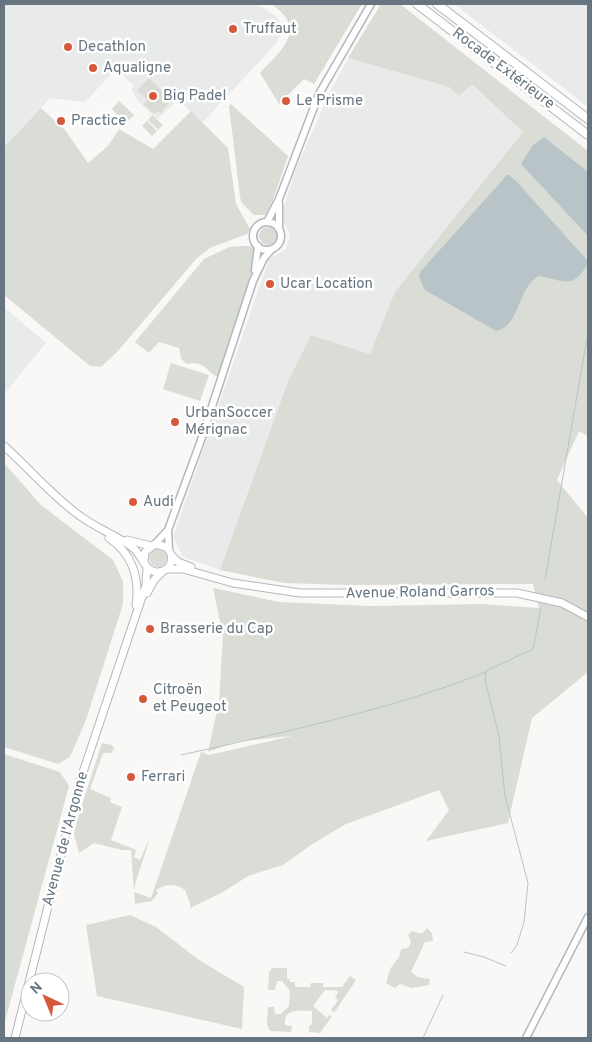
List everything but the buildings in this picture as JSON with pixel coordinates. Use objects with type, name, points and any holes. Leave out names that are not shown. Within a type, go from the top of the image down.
[{"type":"highway","name":"Rocade Extérieure","points":[[417,4],[588,135]]},
{"type":"highway","points":[[437,4],[588,120]]},
{"type":"main road","points":[[272,249],[264,250],[258,246],[254,240],[254,232],[259,225],[267,222],[279,199],[319,94],[371,4]]},
{"type":"main road","points":[[145,564],[145,552],[168,530],[200,444],[253,281],[264,258],[280,240],[277,217],[279,199]]},
{"type":"main road","points":[[267,222],[279,228]]},
{"type":"main road","points":[[253,281],[258,246]]},
{"type":"main road","points":[[4,446],[80,519],[112,540],[132,564],[138,587],[131,631]]},
{"type":"main road","points":[[56,494],[114,533],[136,543],[162,545],[170,553]]},
{"type":"main road","points":[[65,504],[91,524],[132,547],[153,571],[164,570],[171,564],[168,530]]},
{"type":"main road","name":"Avenue Roland Garros","points":[[170,553],[186,566],[248,586]]},
{"type":"main road","name":"Avenue de l'Argonne","points":[[128,642],[146,585],[145,564]]},
{"type":"main road","name":"Avenue Roland Garros","points":[[164,570],[184,569],[248,586],[320,594],[517,593],[548,599],[588,617]]},
{"type":"main road","name":"Avenue de l'Argonne","points":[[14,1038],[73,804],[128,642],[150,587],[164,570]]},
{"type":"main road","points":[[526,1038],[588,917]]},
{"type":"shaded area","points":[[4,4],[257,4],[277,17],[281,25],[280,36],[275,45],[203,122],[178,100],[157,119],[138,101],[132,91],[133,85],[116,69],[85,102],[50,98],[4,147]]},
{"type":"shaded area","points":[[271,4],[362,4],[314,84],[304,79],[279,104],[260,73],[283,48],[290,31],[288,22],[282,13]]},
{"type":"shaded area","points":[[381,4],[400,4],[588,151],[588,436],[579,431],[557,480],[588,518],[588,672],[532,718],[508,823],[426,841],[449,810],[439,790],[346,824],[283,865],[248,876],[223,892],[190,908],[185,890],[178,886],[171,885],[160,888],[156,890],[158,893],[152,901],[135,904],[134,892],[151,898],[201,752],[209,755],[292,736],[235,742],[208,752],[219,702],[223,636],[213,588],[279,602],[371,606],[482,604],[539,608],[533,584],[347,585],[284,583],[220,570],[288,381],[311,335],[370,354],[395,292],[523,132],[472,84],[459,96],[449,87],[348,58]]},
{"type":"shaded area","points":[[454,4],[588,4],[588,107],[544,73]]},
{"type":"shaded area","points":[[348,58],[449,87],[459,96],[472,83],[523,132],[396,292],[370,354],[311,335],[288,381],[220,570],[183,557],[173,537],[269,259],[286,249],[290,235],[281,217],[294,173],[330,92]]},
{"type":"shaded area","points":[[149,78],[172,100],[160,113],[158,111],[154,114],[143,104],[147,100],[137,90]]},
{"type":"shaded area","points":[[119,101],[134,115],[126,123],[112,109]]},
{"type":"shaded area","points":[[231,104],[288,156],[266,215],[254,215],[241,202],[229,106]]},
{"type":"shaded area","points":[[41,108],[65,130],[88,163],[108,146],[119,129],[153,149],[191,111],[228,148],[236,204],[250,229],[247,234],[210,248],[196,259],[118,351],[101,367],[90,366],[4,295],[4,147]]},
{"type":"shaded area","points":[[152,115],[163,125],[158,130],[148,120]]},
{"type":"shaded area","points":[[147,121],[157,131],[152,136],[142,126]]},
{"type":"shaded area","points":[[544,137],[588,172],[588,236],[521,164],[532,146]]},
{"type":"shaded area","points":[[507,175],[517,182],[588,263],[574,280],[564,281],[539,276],[526,289],[510,322],[504,328],[496,331],[425,290],[419,277],[420,272]]},
{"type":"shaded area","points":[[264,227],[272,227],[277,232],[275,243],[264,245],[259,240],[259,232]]},
{"type":"shaded area","points":[[253,246],[256,251],[253,268],[218,377],[198,363],[187,364],[181,359],[179,348],[159,342],[149,353],[135,342],[204,259],[229,247]]},
{"type":"shaded area","points":[[4,307],[46,343],[4,394]]},
{"type":"shaded area","points":[[171,363],[209,375],[200,401],[163,389]]},
{"type":"shaded area","points":[[4,463],[41,505],[113,560],[123,581],[123,604],[86,720],[70,757],[58,764],[4,747]]},
{"type":"shaded area","points":[[154,549],[162,549],[167,554],[165,565],[154,567],[149,562],[149,554]]},
{"type":"shaded area","points":[[102,743],[112,745],[114,749],[111,753],[103,753],[90,789],[111,798],[110,802],[122,807],[111,840],[136,850],[134,857],[140,860],[151,835],[134,892],[131,850],[122,850],[94,843],[79,853],[74,835]]},
{"type":"shaded area","points":[[4,754],[60,772],[69,786],[4,1025]]},
{"type":"shaded area","points":[[130,915],[156,927],[199,960],[244,987],[242,1029],[97,996],[86,925]]},
{"type":"shaded area","points":[[427,928],[432,933],[433,941],[425,942],[411,972],[418,977],[430,979],[429,985],[412,988],[400,984],[395,988],[386,983],[390,969],[399,957],[401,949],[408,948],[411,942],[408,935],[412,931],[422,934]]},
{"type":"shaded area","points":[[272,968],[287,968],[287,979],[290,979],[290,982],[295,982],[295,987],[310,987],[311,983],[323,983],[323,987],[342,987],[350,976],[356,980],[334,1013],[331,1010],[338,1000],[335,997],[339,991],[325,990],[313,1006],[327,1018],[329,1015],[332,1016],[320,1033],[309,1032],[309,1026],[312,1024],[312,1011],[289,1013],[285,1020],[285,1025],[292,1026],[291,1032],[270,1031],[267,1025],[268,1007],[274,1007],[275,1014],[281,1014],[289,1006],[290,991],[282,981],[277,981],[275,990],[268,990],[269,972]]},
{"type":"waterway","points":[[545,580],[588,332]]},
{"type":"waterway","points":[[511,953],[517,945],[524,922],[528,883],[505,796],[499,736],[485,680],[486,671],[533,649],[541,608]]},
{"type":"waterway","points":[[181,755],[335,720],[449,686],[486,672]]},
{"type":"waterway","points":[[464,952],[484,957],[506,966]]},
{"type":"waterway","points":[[423,1038],[443,995]]},
{"type":"place","name":"Truffaut","points":[[233,29]]},
{"type":"place","name":"Decathlon","points":[[68,47]]},
{"type":"place","name":"Aqualigne","points":[[93,68]]},
{"type":"place","name":"Big Padel","points":[[153,96]]},
{"type":"place","name":"Le Prisme","points":[[286,101]]},
{"type":"place","name":"Practice","points":[[61,121]]},
{"type":"place","name":"Ucar Location","points":[[270,284]]},
{"type":"place","name":"UrbanSoccer Mérignac","points":[[175,422]]},
{"type":"place","name":"Audi","points":[[133,502]]},
{"type":"place","name":"Brasserie du Cap","points":[[150,629]]},
{"type":"place","name":"Citroën et Peugeot","points":[[143,699]]},
{"type":"place","name":"Ferrari","points":[[131,777]]}]
